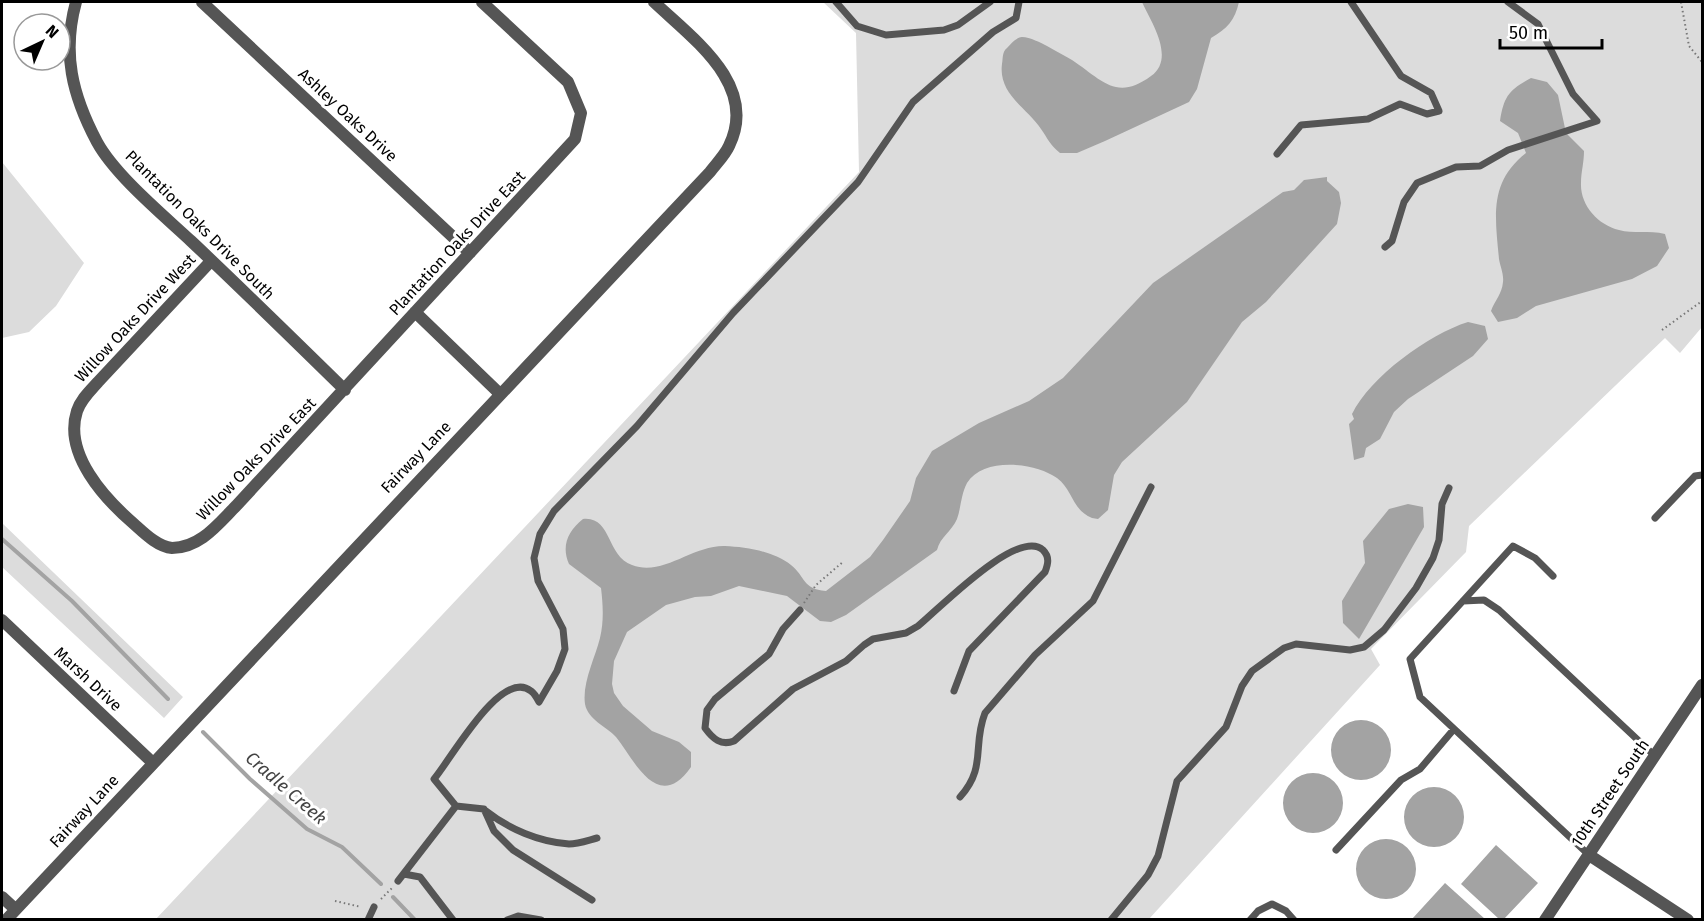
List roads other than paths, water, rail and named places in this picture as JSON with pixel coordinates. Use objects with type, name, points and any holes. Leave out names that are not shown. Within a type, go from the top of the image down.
[{"type":"street","name":"Plantation Oaks Drive South","points":[[76,2],[68,40],[69,59],[80,104],[98,144],[126,178],[345,390]]},
{"type":"street","name":"Ashley Oaks Drive","points":[[202,2],[470,253]]},
{"type":"street","name":"Plantation Oaks Drive East","points":[[345,390],[575,139],[581,113],[568,82],[482,2]]},
{"type":"street","name":"Fairway Lane","points":[[6,920],[499,393],[710,172],[729,147],[738,121],[736,95],[718,66],[654,2]]},
{"type":"street","name":"Willow Oaks Drive West","points":[[187,546],[170,548],[151,539],[112,506],[88,474],[79,454],[76,414],[81,401],[211,261]]},
{"type":"street","points":[[415,312],[499,393]]},
{"type":"street","name":"Willow Oaks Drive East","points":[[187,546],[205,537],[345,390]]},
{"type":"street","name":"Marsh Drive","points":[[2,620],[152,762]]},
{"type":"street","name":"10th Street South","points":[[1545,920],[1702,685]]},
{"type":"street","points":[[1589,855],[1688,920]]},
{"type":"street","points":[[2,897],[15,909]]},
{"type":"lane","points":[[836,2],[858,26],[886,35],[944,30],[958,25],[990,2]]},
{"type":"lane","points":[[597,838],[571,844],[530,835],[502,824],[484,809],[456,806],[434,779],[493,699],[509,689],[521,688],[530,690],[539,702],[557,671],[565,649],[563,630],[538,581],[534,558],[540,534],[554,511],[637,426],[733,313],[858,182],[913,102],[993,32],[1016,18],[1019,2]]},
{"type":"lane","points":[[1277,154],[1301,125],[1368,119],[1400,104],[1427,114],[1439,111],[1431,93],[1401,76],[1351,2]]},
{"type":"lane","points":[[1384,247],[1392,241],[1404,202],[1417,183],[1456,168],[1480,166],[1521,145],[1597,121],[1573,94],[1538,24],[1508,2]]},
{"type":"lane","points":[[1655,518],[1695,476],[1702,475]]},
{"type":"lane","points":[[960,797],[972,784],[977,770],[981,722],[985,712],[1035,655],[1093,601],[1151,487]]},
{"type":"lane","points":[[1111,920],[1148,875],[1158,856],[1177,781],[1226,728],[1242,686],[1252,671],[1284,648],[1296,644],[1350,650],[1364,647],[1384,630],[1416,588],[1433,558],[1439,540],[1442,504],[1449,488]]},
{"type":"lane","points":[[800,610],[783,629],[769,654],[715,699],[708,710],[705,728],[718,742],[726,744],[734,741],[793,689],[846,661],[873,639],[906,633],[918,626],[997,559],[1024,546],[1041,548],[1046,553],[1048,562],[1045,572],[969,651],[954,691]]},
{"type":"lane","points":[[1553,576],[1535,558],[1513,546],[1410,658],[1420,698],[1589,855]]},
{"type":"lane","points":[[1463,601],[1484,600],[1499,610],[1655,756]]},
{"type":"lane","points":[[1336,850],[1401,780],[1420,769],[1454,729]]},
{"type":"lane","points":[[398,881],[456,806]]},
{"type":"lane","points":[[484,809],[494,831],[513,850],[592,900]]},
{"type":"lane","points":[[404,874],[420,877],[453,920]]},
{"type":"lane","points":[[1250,920],[1258,911],[1272,904],[1286,911],[1294,920]]},
{"type":"lane","points":[[368,920],[374,907]]},
{"type":"lane","points":[[507,920],[518,916],[541,920]]},
{"type":"waterway","name":"Cradle Creek","points":[[2,539],[72,601],[168,699]]},
{"type":"waterway","name":"Cradle Creek","points":[[203,732],[250,779],[307,829],[342,847],[381,884]]},
{"type":"waterway","name":"Cradle Creek","points":[[393,897],[415,920]]}]
